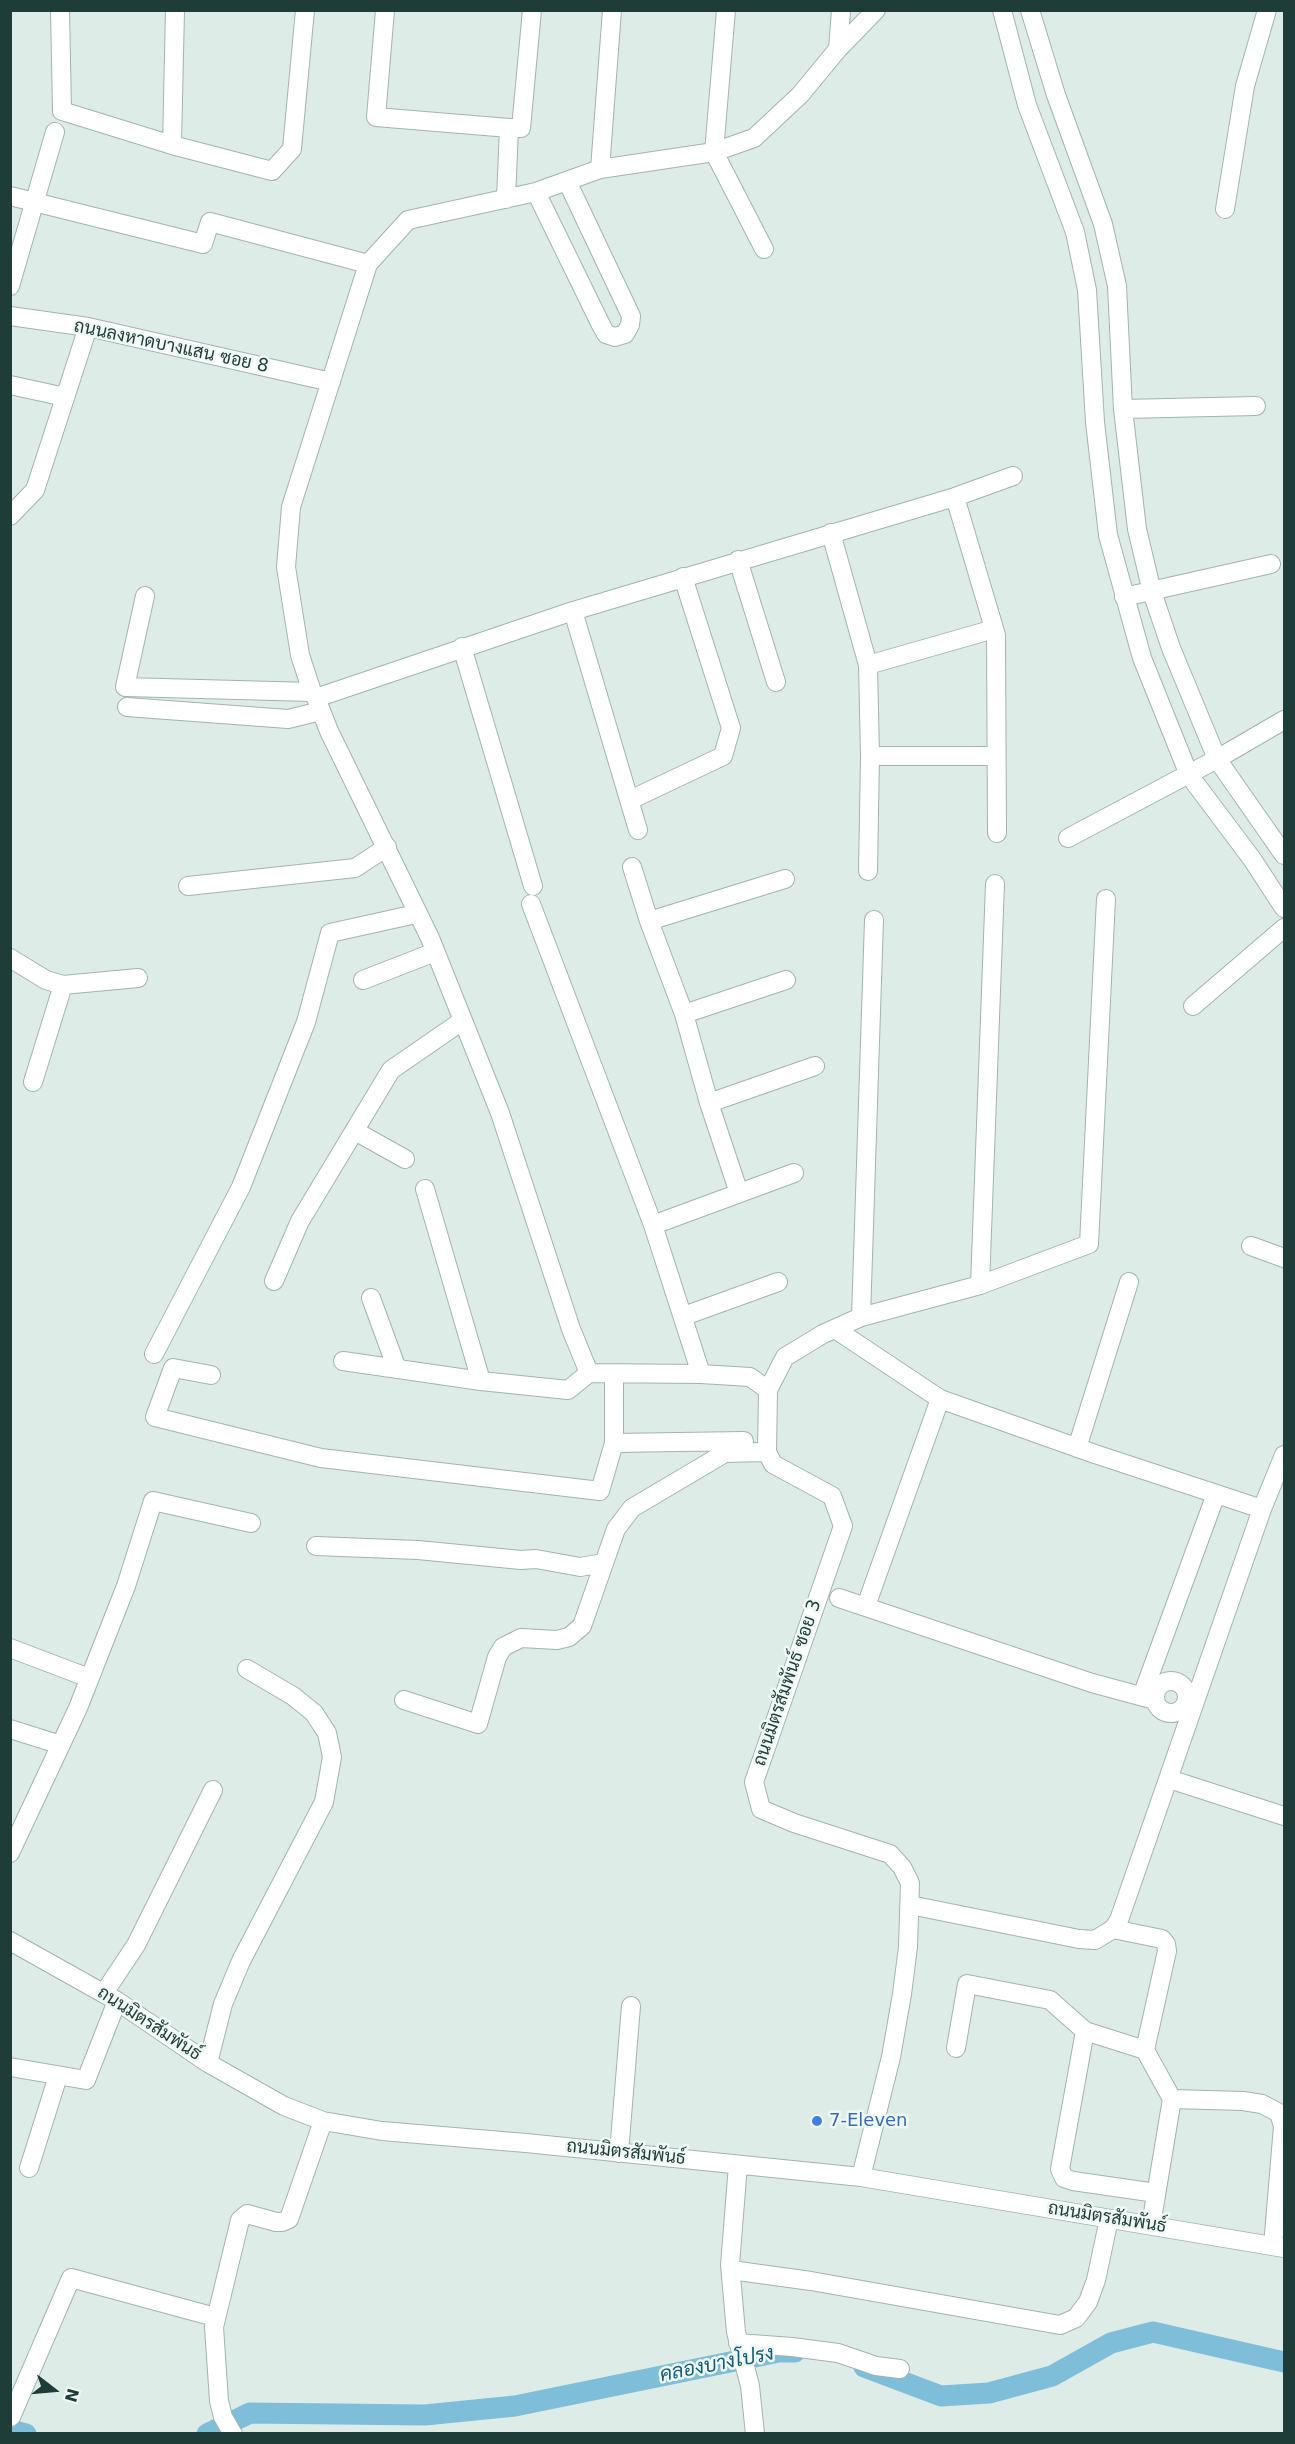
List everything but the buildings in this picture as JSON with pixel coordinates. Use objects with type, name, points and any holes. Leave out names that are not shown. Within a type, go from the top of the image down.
[{"type":"street","points":[[60,10],[62,111],[172,145],[272,171],[292,149],[304,10]]},
{"type":"street","points":[[172,145],[175,10]]},
{"type":"street","points":[[385,10],[376,117],[515,128]]},
{"type":"street","points":[[512,197],[515,128],[532,10]]},
{"type":"street","points":[[600,170],[612,10]]},
{"type":"street","points":[[726,10],[714,152],[764,249]]},
{"type":"street","points":[[838,50],[841,10]]},
{"type":"street","points":[[589,1373],[571,1329],[500,1113],[435,952],[387,847],[328,731],[300,655],[286,567],[291,507],[368,264],[408,220],[536,192],[600,170],[714,152],[754,138],[800,95],[876,10]]},
{"type":"street","points":[[1002,10],[1028,105],[1075,232],[1087,290],[1095,423],[1106,523],[1142,658],[1189,775],[1252,859],[1284,908]]},
{"type":"street","points":[[1030,10],[1056,94],[1103,224],[1117,286],[1123,409],[1137,529],[1152,592],[1171,648],[1217,759],[1284,855]]},
{"type":"street","points":[[1225,209],[1245,86],[1267,10]]},
{"type":"street","points":[[10,286],[55,132]]},
{"type":"street","points":[[536,192],[606,334],[615,337],[625,334],[630,326],[631,316],[567,181]]},
{"type":"street","points":[[10,196],[203,244],[210,222],[368,264]]},
{"type":"street","name":"ถนนลงหาดบางแสน ซอย 8","points":[[10,316],[88,327],[331,382]]},
{"type":"street","points":[[10,516],[35,490],[88,327]]},
{"type":"street","points":[[10,385],[65,397]]},
{"type":"street","points":[[1123,409],[1256,406]]},
{"type":"street","points":[[127,707],[288,719],[316,700],[462,647],[738,560],[955,497],[1013,477]]},
{"type":"street","points":[[955,497],[996,635],[997,833]]},
{"type":"street","points":[[831,533],[868,665],[870,756],[868,871]]},
{"type":"street","points":[[738,560],[776,682]]},
{"type":"street","points":[[1124,597],[1271,564]]},
{"type":"street","points":[[630,800],[723,756],[731,728],[683,577]]},
{"type":"street","points":[[146,596],[125,687],[316,700]]},
{"type":"street","points":[[573,611],[638,830]]},
{"type":"street","points":[[868,665],[994,629]]},
{"type":"street","points":[[462,647],[532,895],[653,1225],[701,1374]]},
{"type":"street","points":[[1068,838],[1189,775],[1284,720]]},
{"type":"street","points":[[870,756],[996,756]]},
{"type":"street","points":[[188,886],[355,868],[387,847]]},
{"type":"street","points":[[632,867],[649,921],[684,1014],[709,1103],[739,1193]]},
{"type":"street","points":[[649,921],[784,879]]},
{"type":"street","points":[[980,1285],[996,884]]},
{"type":"street","points":[[767,1446],[768,1390],[785,1356],[861,1317],[980,1285],[1089,1244],[1106,898]]},
{"type":"street","points":[[154,1354],[241,1187],[306,1022],[330,933],[416,914]]},
{"type":"street","points":[[861,1317],[874,920]]},
{"type":"street","points":[[1193,1006],[1284,928]]},
{"type":"street","points":[[363,980],[435,952]]},
{"type":"street","points":[[10,958],[46,980],[63,985],[138,978]]},
{"type":"street","points":[[684,1014],[786,980]]},
{"type":"street","points":[[33,1082],[63,985]]},
{"type":"street","points":[[274,1281],[300,1221],[391,1070],[462,1021]]},
{"type":"street","points":[[709,1103],[815,1066]]},
{"type":"street","points":[[355,1131],[405,1159]]},
{"type":"street","points":[[653,1225],[794,1173]]},
{"type":"street","points":[[425,1189],[481,1381]]},
{"type":"street","points":[[1251,1246],[1284,1258]]},
{"type":"street","points":[[684,1316],[778,1282]]},
{"type":"street","points":[[1077,1448],[1128,1282]]},
{"type":"street","points":[[371,1298],[397,1369]]},
{"type":"street","points":[[835,1329],[940,1399],[1077,1448],[1262,1509]]},
{"type":"street","points":[[343,1361],[481,1381],[568,1390],[589,1373],[750,1377],[768,1390]]},
{"type":"street","points":[[210,1375],[173,1368],[155,1417],[321,1458],[600,1491],[614,1443],[614,1374]]},
{"type":"street","points":[[866,1606],[940,1399]]},
{"type":"street","points":[[614,1443],[767,1446]]},
{"type":"street","points":[[404,1700],[478,1724],[497,1657],[503,1647],[521,1638],[557,1640],[576,1632],[586,1617],[616,1529],[622,1518],[643,1499],[725,1453],[767,1446]]},
{"type":"street","name":"ถนนมิตรสัมพันธ์ ซอย 3","points":[[767,1446],[773,1464],[832,1496],[843,1526],[754,1782],[761,1809],[794,1823],[890,1854],[902,1868],[910,1883],[908,1947],[891,2057],[861,2177]]},
{"type":"street","points":[[1180,1721],[1200,1683],[1262,1509],[1284,1455]]},
{"type":"street","points":[[1148,1698],[1216,1494]]},
{"type":"street","points":[[10,1853],[61,1745],[89,1678],[126,1586],[153,1501],[251,1523]]},
{"type":"street","points":[[316,1546],[418,1550],[521,1560],[536,1559],[580,1567],[604,1563]]},
{"type":"street","points":[[839,1598],[1092,1683],[1148,1698],[1180,1721]]},
{"type":"street","points":[[10,1648],[89,1678]]},
{"type":"street","points":[[208,2063],[223,2004],[241,1961],[324,1802],[332,1757],[327,1733],[314,1713],[293,1696],[247,1669]]},
{"type":"street","points":[[910,1905],[1079,1939],[1095,1940],[1113,1929],[1119,1920],[1169,1779],[1186,1701],[1186,1691],[1182,1685],[1174,1681],[1164,1682],[1148,1698]]},
{"type":"street","points":[[1182,1685],[1200,1683]]},
{"type":"street","points":[[10,1729],[61,1745]]},
{"type":"street","points":[[1169,1779],[1284,1816]]},
{"type":"street","points":[[10,2067],[86,2080],[110,1997],[213,1790]]},
{"type":"street","points":[[1113,1929],[1162,1940],[1166,1944],[1167,1951],[1145,2050],[1172,2098],[1151,2225]]},
{"type":"street","name":"ถนนมิตรสัมพันธ์","points":[[10,1941],[110,1997],[208,2063],[284,2106],[322,2121],[382,2131],[861,2177],[1279,2247]]},
{"type":"street","points":[[956,2048],[967,1984],[1050,2000],[1085,2031],[1145,2050]]},
{"type":"street","points":[[619,2153],[631,2006]]},
{"type":"street","points":[[1085,2031],[1060,2169],[1064,2178],[1073,2181],[1156,2193]]},
{"type":"street","points":[[29,2168],[57,2076]]},
{"type":"street","points":[[1172,2098],[1243,2101],[1262,2104],[1279,2113],[1283,2126],[1279,2247]]},
{"type":"street","points":[[232,2433],[223,2417],[219,2401],[214,2337],[216,2317],[241,2217],[253,2214],[279,2222],[290,2218],[322,2121]]},
{"type":"street","points":[[738,2165],[731,2270],[739,2347],[750,2386],[756,2433]]},
{"type":"street","points":[[731,2270],[834,2285],[1060,2325],[1076,2318],[1089,2302],[1109,2219]]},
{"type":"street","points":[[11,2417],[71,2278],[216,2317]]},
{"type":"street","points":[[739,2347],[792,2347],[838,2353],[876,2366],[900,2369]]},
{"type":"waterway","name":"คลองบางโปรง","points":[[864,2367],[941,2396],[989,2393],[1052,2376],[1111,2343],[1153,2332],[1284,2362]]},
{"type":"waterway","name":"คลองบางโปรง","points":[[207,2434],[250,2413],[425,2415],[515,2406],[779,2352],[795,2352]]},
{"type":"waterway","name":"คลองบางโปรง","points":[[10,2430],[26,2434]]},
{"type":"place","name":"7-Eleven","points":[[817,2121]]}]
